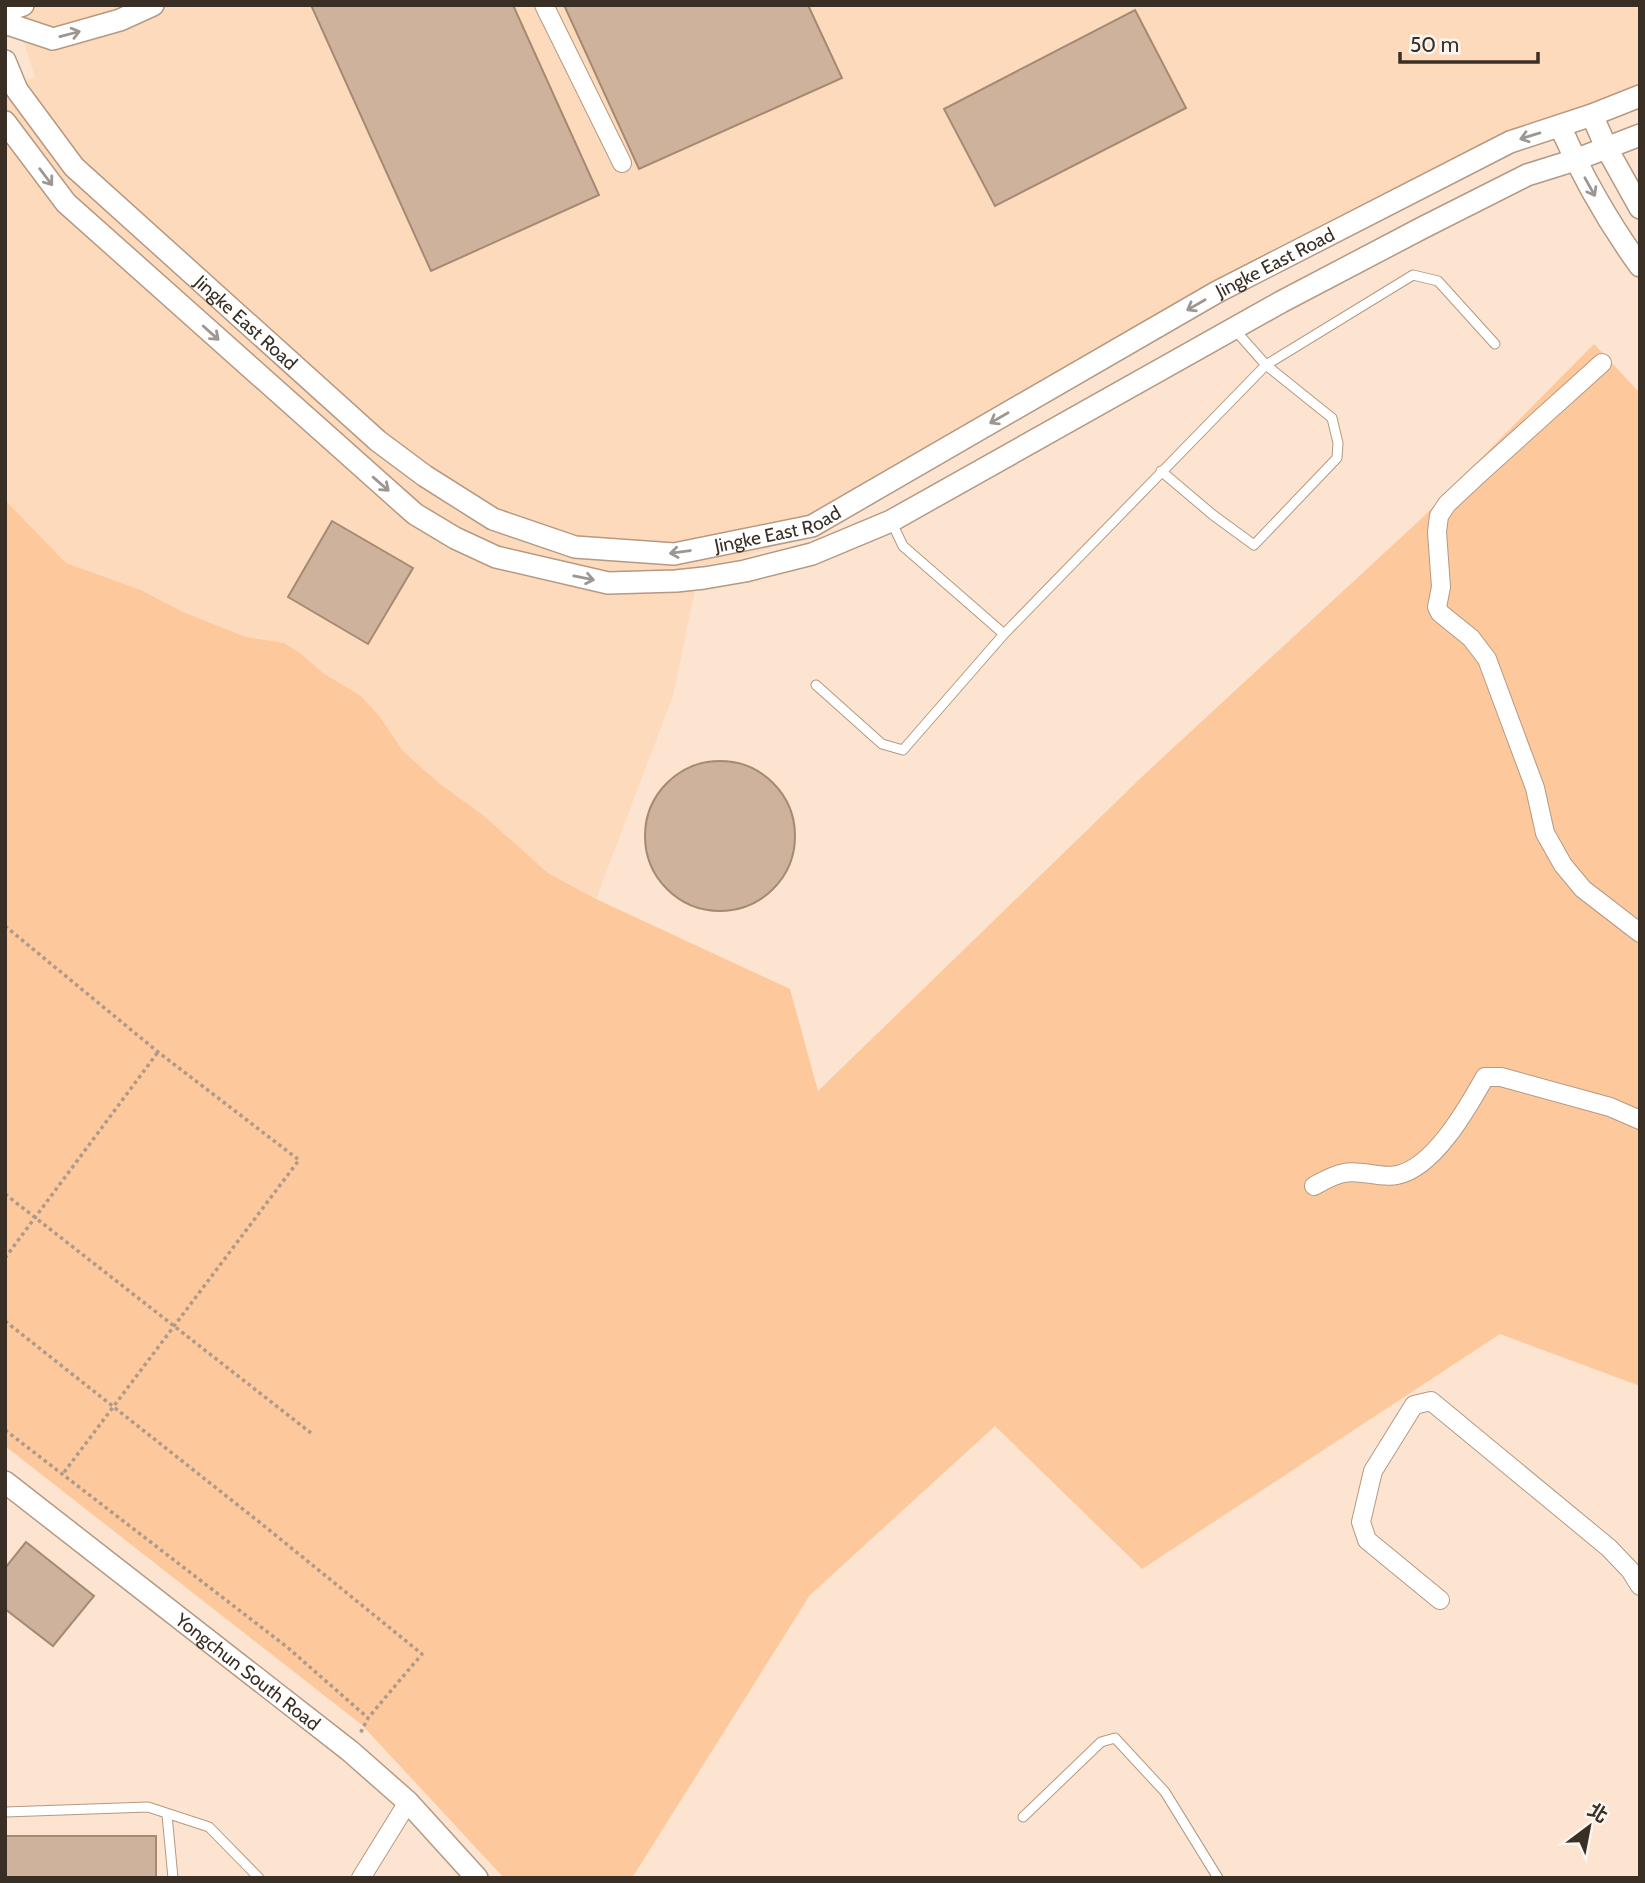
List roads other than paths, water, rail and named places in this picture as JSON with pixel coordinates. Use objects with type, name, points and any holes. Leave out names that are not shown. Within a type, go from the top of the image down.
[{"type":"street","points":[[5,11],[23,5]]},
{"type":"street","points":[[5,23],[52,39],[120,20],[153,5]]},
{"type":"street","points":[[544,5],[622,163]]},
{"type":"street","name":"Jingke East Road","points":[[5,61],[17,90],[74,167],[378,441],[425,477],[493,519],[575,547],[674,554],[812,526],[1217,292],[1510,142],[1640,96]]},
{"type":"street","points":[[1592,115],[1640,208]]},
{"type":"street","name":"Jingke East Road","points":[[5,122],[66,203],[415,514],[455,538],[496,557],[608,583],[676,581],[745,571],[812,554],[891,521],[1317,284],[1527,175],[1640,135]]},
{"type":"street","points":[[1560,126],[1610,225],[1640,266]]},
{"type":"street","points":[[1602,363],[1447,504],[1439,516],[1437,532],[1441,587],[1437,607],[1440,613],[1471,638],[1487,659],[1535,788],[1545,833],[1563,865],[1583,888],[1640,933]]},
{"type":"street","points":[[1314,1185],[1346,1172],[1398,1175],[1416,1166],[1441,1144],[1467,1109],[1485,1077],[1501,1077],[1610,1107],[1640,1120]]},
{"type":"street","points":[[1440,1600],[1367,1540],[1361,1522],[1373,1471],[1414,1405],[1431,1401],[1609,1548],[1630,1570],[1640,1586]]},
{"type":"street","name":"Yongchun South Road","points":[[5,1482],[350,1751],[408,1802],[477,1878]]},
{"type":"street","points":[[361,1878],[408,1802]]},
{"type":"lane","points":[[816,685],[882,744],[903,750],[1004,635],[1266,365],[1412,275],[1438,281],[1495,344]]},
{"type":"lane","points":[[1161,471],[1254,545],[1337,458],[1338,443],[1332,418],[1266,365],[1235,330]]},
{"type":"lane","points":[[891,521],[904,546],[1004,635]]},
{"type":"lane","points":[[1023,1817],[1101,1742],[1115,1738],[1165,1792],[1219,1878]]},
{"type":"lane","points":[[5,1812],[148,1807],[209,1827],[259,1878]]},
{"type":"lane","points":[[167,1815],[173,1878]]}]
